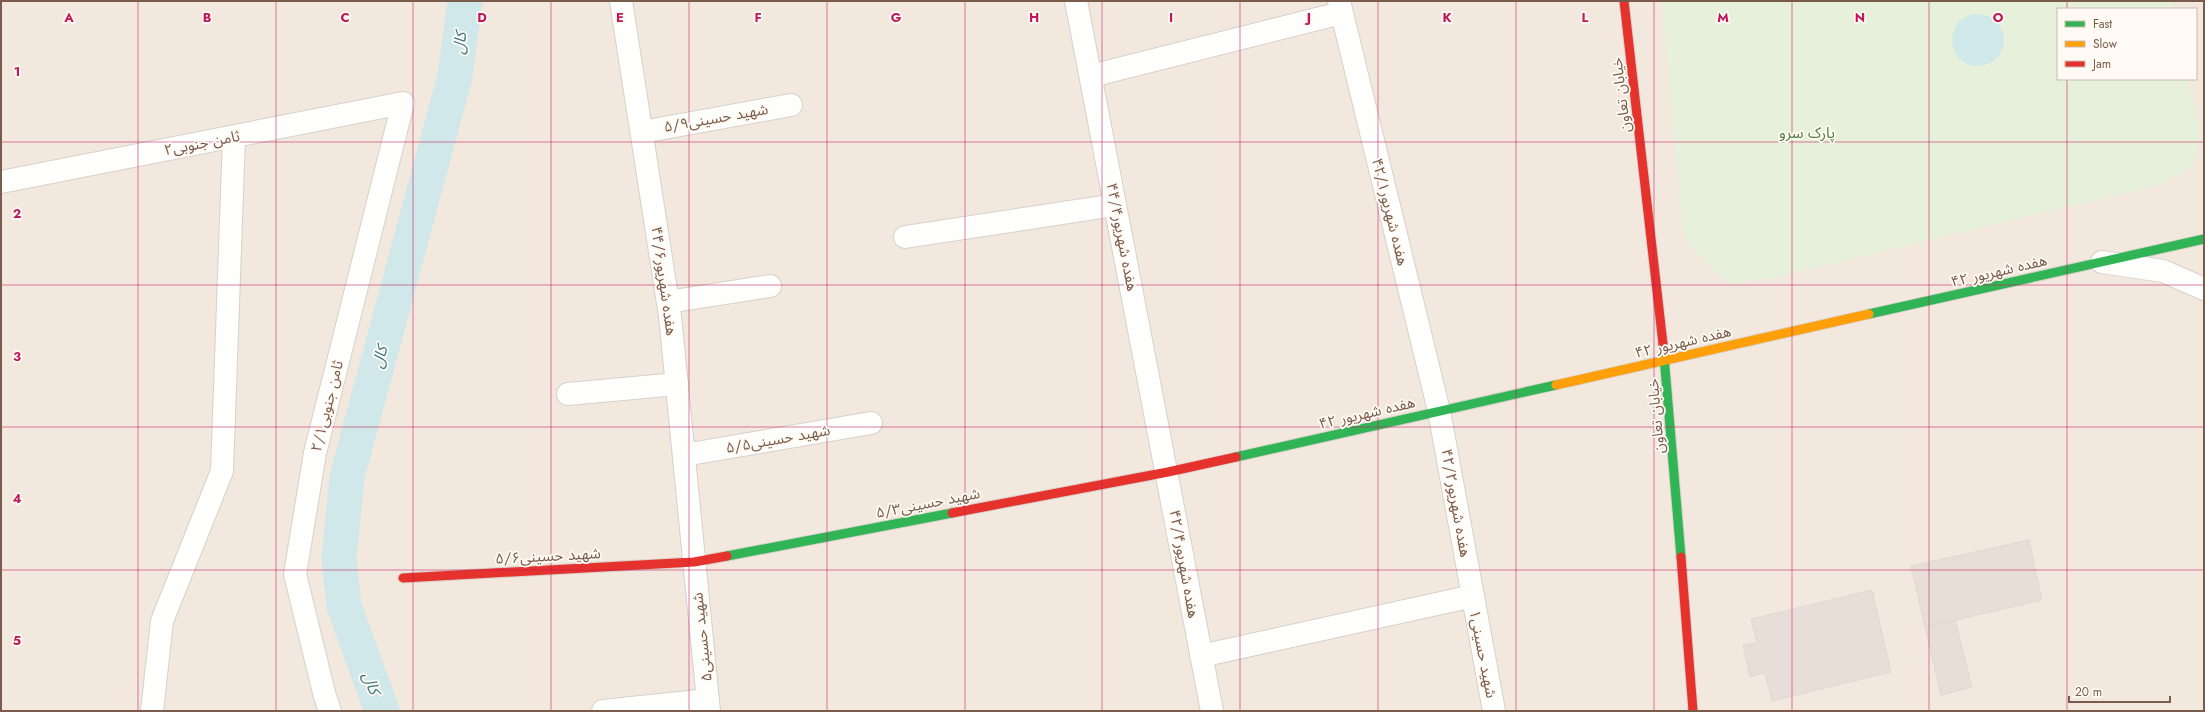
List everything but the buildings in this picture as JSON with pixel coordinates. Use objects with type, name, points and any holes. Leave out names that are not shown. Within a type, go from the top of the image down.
[{"type":"street","name":"هفده شهریور۴۴/۶","points":[[621,1],[668,302],[694,562]]},
{"type":"street","name":"هفده شهریور۴۴/۴","points":[[1076,1],[1168,472]]},
{"type":"street","name":"خیابان تعاون","points":[[1624,1],[1666,360],[1693,711]]},
{"type":"street","points":[[1091,76],[1340,7]]},
{"type":"street","name":"هفده شهریور۴۲/۱","points":[[1340,7],[1439,411]]},
{"type":"street","name":"ثامن جنوبی۲","points":[[1,182],[403,103]]},
{"type":"street","name":"ثامن جنوبی۲/۱","points":[[330,711],[324,693],[295,574],[315,453],[403,103]]},
{"type":"street","name":"شهید حسینی۵/۹","points":[[642,132],[791,105]]},
{"type":"street","points":[[152,711],[162,621],[222,471],[234,137]]},
{"type":"street","points":[[905,237],[1115,204]]},
{"type":"street","name":"هفده شهریور ۴۲","points":[[1168,472],[2204,239]]},
{"type":"street","points":[[2102,262],[2163,272],[2204,289]]},
{"type":"street","points":[[668,302],[770,286]]},
{"type":"street","points":[[568,394],[677,384]]},
{"type":"street","name":"هفده شهریور۴۲/۲","points":[[1439,411],[1472,596]]},
{"type":"street","name":"شهید حسینی۵/۵","points":[[684,455],[871,423]]},
{"type":"street","name":"شهید حسینی۵/۳","points":[[694,562],[1168,472]]},
{"type":"street","name":"هفده شهریور۴۲/۴","points":[[1168,472],[1212,711]]},
{"type":"street","name":"شهید حسینی۵/۶","points":[[403,578],[694,562]]},
{"type":"street","name":"شهید حسینی۵","points":[[694,562],[709,706]]},
{"type":"street","points":[[1201,656],[1472,596]]},
{"type":"street","name":"شهید حسینی۱","points":[[1472,596],[1494,711]]},
{"type":"street","points":[[604,711],[709,706]]},
{"type":"shaded area","points":[[1,1],[2204,1],[2204,711],[1,711]]},
{"type":"green space","name":"پارک سرو","points":[[1662,1],[2171,1],[2173,8],[2057,8],[2057,80],[2188,80],[2201,135],[2192,166],[2163,184],[1772,278],[1731,284],[1707,264],[1683,236]]},
{"type":"water","points":[[1973,14],[1983,14],[1992,18],[2000,26],[2004,35],[2004,45],[2000,54],[1992,62],[1983,66],[1973,66],[1964,62],[1956,54],[1952,45],[1952,35],[1956,26],[1964,18]]},
{"type":"waterway","name":"کال","points":[[382,711],[344,606],[339,559],[347,477],[455,76],[465,1]]},
{"type":"traffic: fast","points":[[1869,314],[2204,239]]},
{"type":"traffic: fast","points":[[1663,344],[1681,557]]},
{"type":"traffic: fast","points":[[1236,457],[1556,385]]},
{"type":"traffic: fast","points":[[727,556],[952,513]]},
{"type":"traffic: slow","points":[[1556,385],[1869,314]]},
{"type":"traffic: jam","points":[[1624,1],[1663,344]]},
{"type":"traffic: jam","points":[[952,513],[1168,472],[1236,457]]},
{"type":"traffic: jam","points":[[403,578],[694,562],[727,556]]},
{"type":"traffic: jam","points":[[1681,557],[1693,711]]}]
